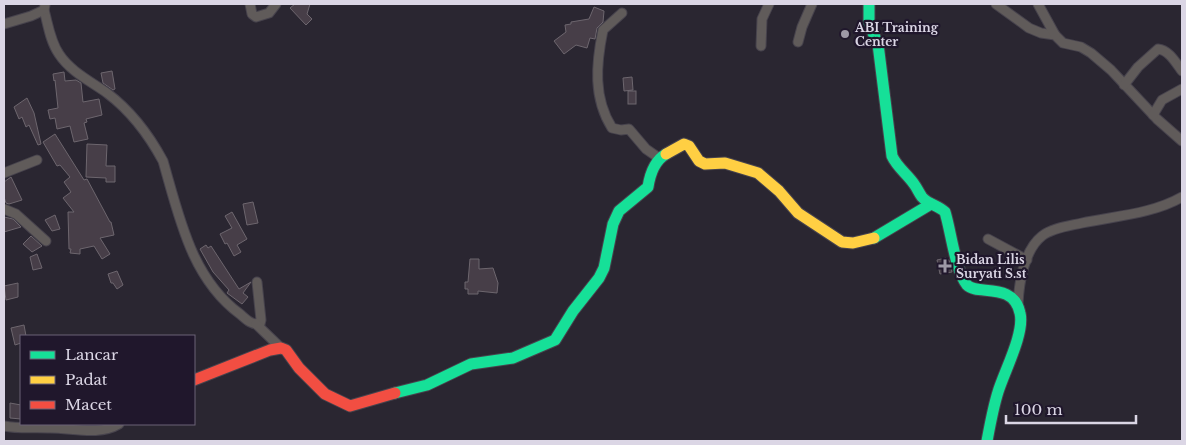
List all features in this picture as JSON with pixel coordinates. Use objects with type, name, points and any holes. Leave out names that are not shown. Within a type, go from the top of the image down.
[{"type":"street","points":[[250,4],[252,14],[256,17],[269,13],[276,4]]},
{"type":"street","points":[[761,46],[762,19],[769,4]]},
{"type":"street","points":[[798,42],[804,21],[812,4]]},
{"type":"street","points":[[869,4],[869,24],[878,44],[892,156],[922,197],[931,204],[941,208],[946,215],[959,266],[967,286],[1005,294],[1013,298],[1018,304]]},
{"type":"street","points":[[996,4],[1028,28],[1041,33],[1055,35]]},
{"type":"street","points":[[1038,4],[1055,35],[1063,42],[1091,53],[1111,70],[1153,115],[1182,141]]},
{"type":"street","points":[[4,24],[31,16],[44,7],[52,39],[60,56],[81,75],[130,112],[152,142],[163,161],[192,254],[208,282],[230,307],[256,324],[281,348],[286,350],[299,368],[325,394],[350,406],[427,385],[471,364],[513,358],[556,340],[573,312],[602,272],[616,216],[630,200],[640,195],[648,187],[650,176],[659,158],[684,144],[689,146],[699,161],[705,164],[733,165],[758,173],[779,191],[798,213],[842,242],[853,244],[871,240],[931,204]]},
{"type":"street","points":[[622,13],[603,30],[597,76],[598,91],[606,119],[612,128],[629,129],[646,149],[659,158]]},
{"type":"street","points":[[1124,85],[1138,66],[1158,48],[1168,54],[1182,71]]},
{"type":"street","points":[[1153,115],[1162,100],[1182,89]]},
{"type":"street","points":[[4,174],[37,160]]},
{"type":"street","points":[[987,441],[997,394],[1021,329],[1018,292],[1027,260],[1038,240],[1048,232],[1071,225],[1153,210],[1182,198]]},
{"type":"street","points":[[4,209],[16,214],[46,241]]},
{"type":"street","points":[[988,239],[1027,260]]},
{"type":"street","points":[[256,324],[260,324],[261,320],[257,282]]},
{"type":"street","points":[[195,380],[270,350],[281,348]]},
{"type":"street","points":[[4,426],[71,428],[87,431],[111,428],[117,425]]},
{"type":"building","points":[[295,4],[310,4],[307,14],[312,19],[306,25],[290,8]]},
{"type":"building","points":[[594,7],[604,11],[603,22],[597,28],[595,39],[590,38],[587,48],[576,45],[564,54],[554,41],[566,32],[565,25],[589,19]]},
{"type":"building","points":[[112,71],[115,89],[113,90],[103,83],[101,73]]},
{"type":"building","points":[[64,72],[65,81],[76,80],[81,83],[83,102],[99,99],[102,115],[86,119],[87,122],[84,123],[88,139],[74,142],[70,126],[57,129],[55,118],[50,119],[48,110],[58,108],[53,74]]},
{"type":"building","points":[[632,77],[633,90],[624,91],[623,78]]},
{"type":"building","points":[[628,91],[636,91],[636,104],[628,104]]},
{"type":"building","points":[[27,98],[34,113],[41,144],[38,145],[29,125],[26,127],[22,117],[19,119],[14,107]]},
{"type":"building","points":[[55,134],[84,180],[87,179],[111,222],[114,235],[100,238],[110,254],[102,259],[94,246],[80,249],[80,254],[70,253],[68,212],[74,212],[63,198],[71,192],[64,182],[70,177],[60,165],[57,166],[43,142]]},
{"type":"building","points":[[87,144],[107,145],[106,166],[115,166],[115,182],[106,182],[106,178],[86,177]]},
{"type":"building","points":[[11,177],[22,200],[9,204],[6,203],[4,197],[4,182]]},
{"type":"building","points":[[253,202],[258,223],[247,225],[243,204]]},
{"type":"building","points":[[232,212],[247,239],[237,245],[241,252],[234,256],[220,234],[232,228],[225,216]]},
{"type":"building","points":[[55,215],[60,229],[52,231],[45,220]]},
{"type":"building","points":[[4,217],[13,219],[21,227],[4,232]]},
{"type":"building","points":[[31,236],[42,246],[32,252],[23,244]]},
{"type":"building","points":[[206,245],[208,248],[211,246],[239,289],[251,282],[243,293],[248,297],[242,304],[227,293],[229,290],[213,272],[200,249]]},
{"type":"building","points":[[37,254],[42,268],[33,270],[30,257]]},
{"type":"building","name":"Bidan Lilis Suryati S.st","points":[[946,258],[949,260],[952,272],[940,274],[937,260]]},
{"type":"building","points":[[470,259],[479,259],[479,269],[493,268],[498,283],[497,293],[478,291],[478,294],[468,294],[468,289],[465,289],[465,282],[468,282]]},
{"type":"building","points":[[117,271],[123,285],[117,289],[111,283],[108,274]]},
{"type":"building","points":[[18,283],[18,297],[6,300],[4,286]]},
{"type":"building","points":[[24,325],[26,335],[20,335],[20,343],[15,345],[11,328]]},
{"type":"building","points":[[10,403],[20,405],[20,419],[10,418]]},
{"type":"traffic: fast","points":[[869,4],[869,24],[878,44],[892,156],[922,197],[945,212],[959,270],[967,285],[979,290],[1003,293],[1016,303],[1020,313],[1020,331],[998,392],[987,441]]},
{"type":"traffic: fast","points":[[395,393],[427,385],[471,364],[513,358],[555,340],[604,268],[613,224],[619,211],[648,187],[653,168],[658,160],[666,154]]},
{"type":"traffic: fast","points":[[874,238],[931,204]]},
{"type":"traffic: slow","points":[[666,154],[684,144],[689,146],[699,161],[705,164],[725,163],[758,173],[779,191],[798,213],[842,242],[853,243],[874,238]]},
{"type":"traffic: jam","points":[[195,380],[270,350],[281,348],[286,350],[299,368],[325,394],[350,406],[395,393]]},
{"type":"place","name":"ABI Training Center","points":[[845,34]]},
{"type":"place","name":"Bidan Lilis Suryati S.st","points":[[945,266]]}]
